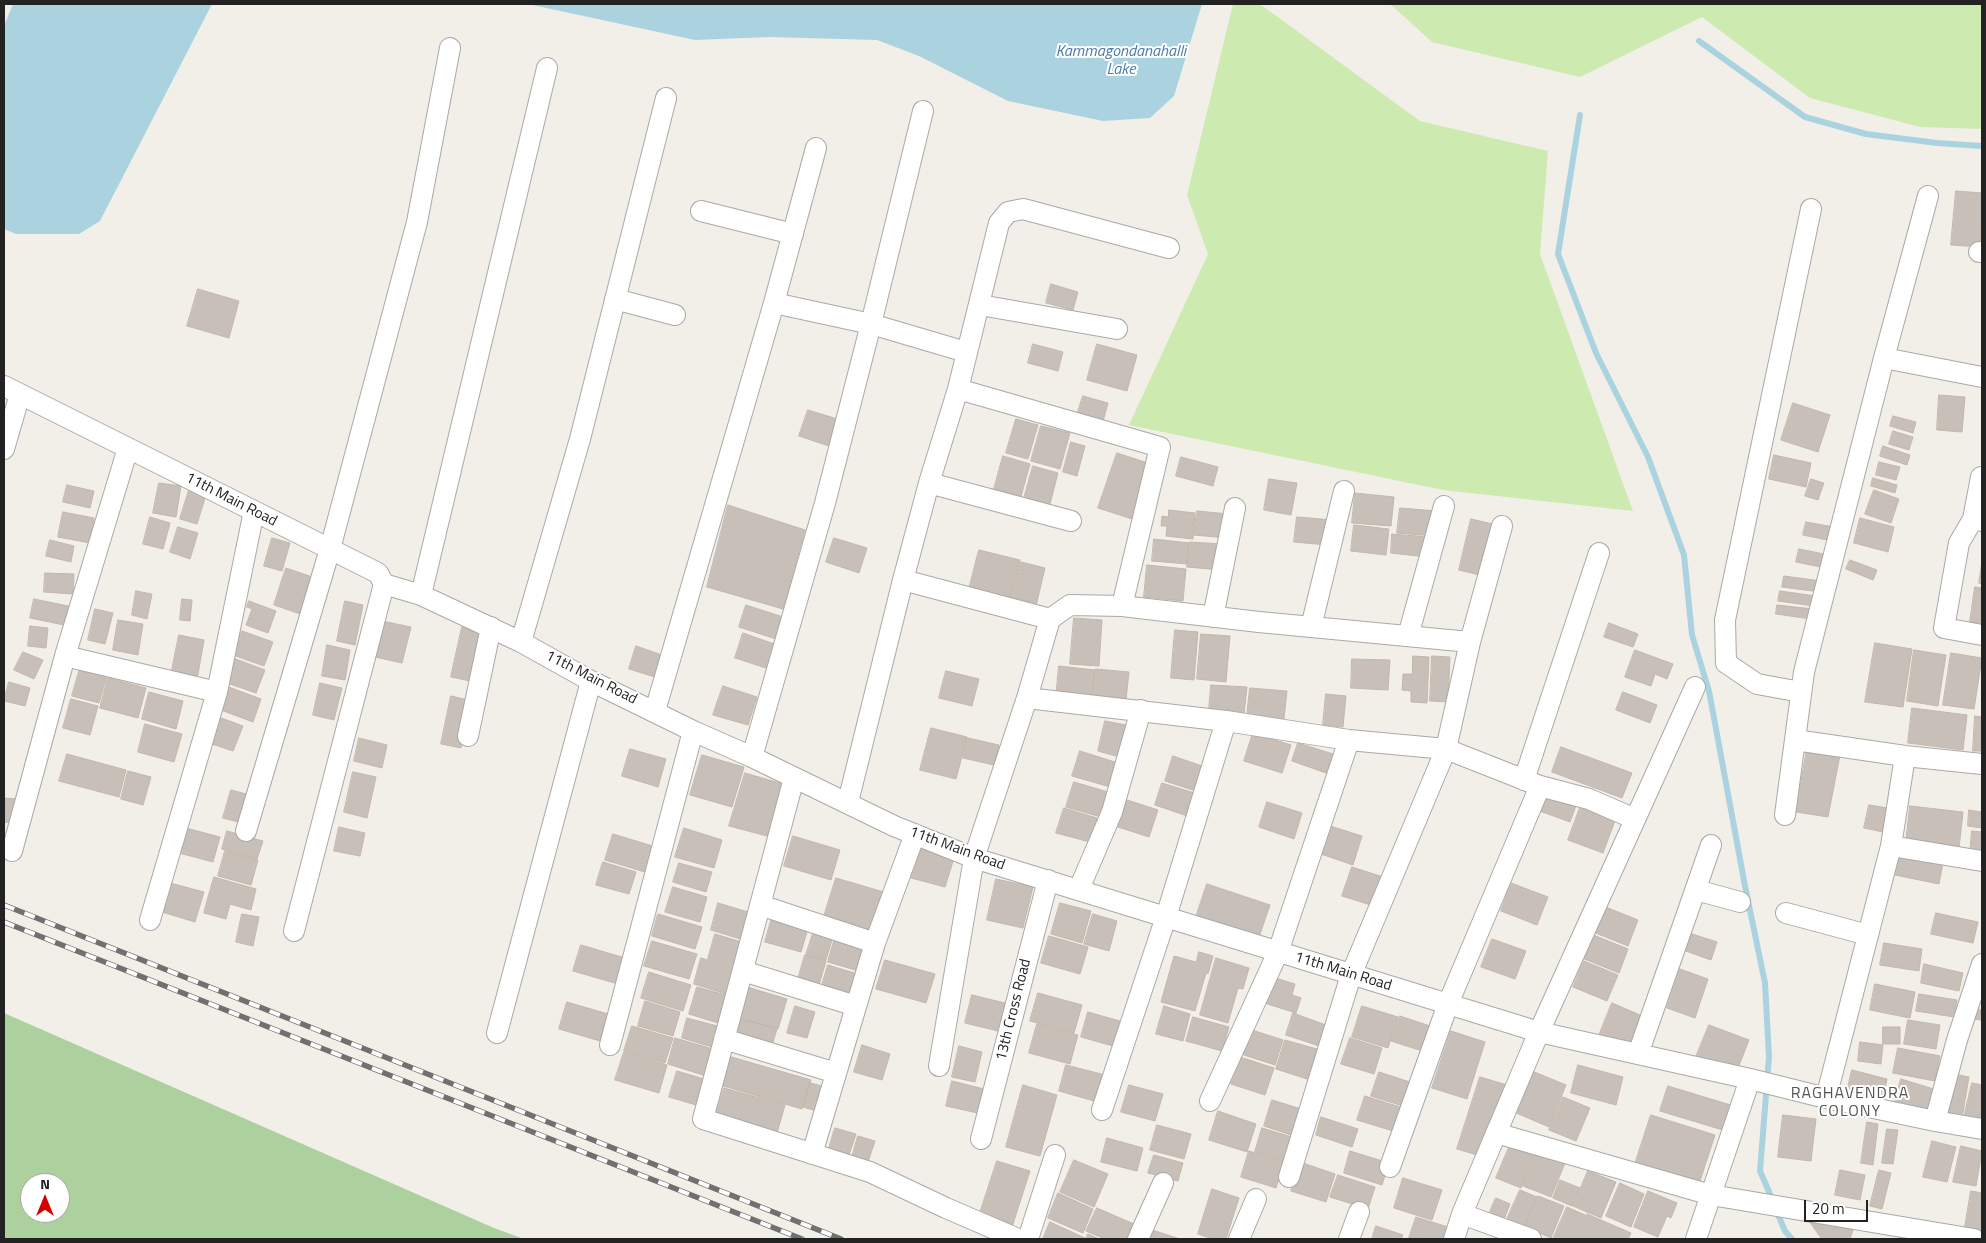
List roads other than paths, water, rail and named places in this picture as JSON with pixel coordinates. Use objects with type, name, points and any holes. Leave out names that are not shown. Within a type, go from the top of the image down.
[{"type":"street","points":[[246,831],[330,549],[417,222],[450,48]]},
{"type":"street","points":[[421,595],[546,68]]},
{"type":"street","points":[[521,642],[580,439],[666,98]]},
{"type":"street","points":[[752,757],[825,503],[923,111]]},
{"type":"street","points":[[655,711],[774,303],[816,148]]},
{"type":"street","points":[[1785,815],[1804,672],[1884,358],[1928,196]]},
{"type":"street","points":[[848,802],[903,580],[929,482],[958,389],[999,224],[1008,212],[1023,209],[1169,248]]},
{"type":"street","points":[[1801,692],[1757,684],[1726,663],[1725,620],[1811,210]]},
{"type":"street","points":[[701,211],[792,234]]},
{"type":"street","points":[[615,299],[675,315]]},
{"type":"street","points":[[774,303],[871,324],[966,352]]},
{"type":"street","points":[[980,305],[1117,329]]},
{"type":"street","points":[[1884,358],[1982,377]]},
{"type":"street","points":[[958,389],[1160,447],[1122,606]]},
{"type":"street","points":[[4,449],[12,390]]},
{"type":"street","name":"11th Main Road","points":[[12,390],[378,573],[384,584],[421,595],[491,627],[591,681],[693,731],[848,802],[894,826],[974,858],[1079,888],[1166,917],[1539,1032],[1826,1098],[1982,1129]]},
{"type":"street","points":[[12,851],[66,656],[128,448]]},
{"type":"street","points":[[1981,477],[1978,520],[1959,543],[1944,628],[1982,635]]},
{"type":"street","points":[[929,482],[1071,521]]},
{"type":"street","points":[[1311,627],[1344,491]]},
{"type":"street","points":[[1408,636],[1444,506]]},
{"type":"street","points":[[1213,617],[1235,508]]},
{"type":"street","points":[[150,920],[217,692],[254,511]]},
{"type":"street","points":[[1289,1177],[1352,975],[1446,749],[1470,642],[1502,526]]},
{"type":"street","points":[[1390,1167],[1448,1004],[1532,783],[1599,553]]},
{"type":"street","points":[[903,580],[1050,619]]},
{"type":"street","points":[[294,931],[384,584]]},
{"type":"street","points":[[939,1066],[974,858],[1050,619],[1070,605],[1122,606],[1213,617],[1470,642]]},
{"type":"street","points":[[468,736],[491,627]]},
{"type":"street","points":[[66,656],[217,692]]},
{"type":"street","points":[[496,1033],[591,681]]},
{"type":"street","points":[[1454,1239],[1462,1214],[1539,1032],[1695,687]]},
{"type":"street","points":[[1026,698],[1226,721],[1349,740],[1446,749],[1532,783],[1589,798],[1635,819]]},
{"type":"street","points":[[1079,888],[1112,812],[1141,710]]},
{"type":"street","points":[[1102,1110],[1166,917],[1226,721]]},
{"type":"street","points":[[610,1045],[693,731]]},
{"type":"street","points":[[1210,1101],[1278,952],[1349,740]]},
{"type":"street","points":[[1795,740],[1904,756],[1982,764]]},
{"type":"street","points":[[1826,1098],[1891,846],[1904,756]]},
{"type":"street","points":[[794,778],[703,1119],[870,1172],[1018,1239]]},
{"type":"street","points":[[812,1154],[874,943],[915,834]]},
{"type":"street","points":[[1638,1054],[1710,845]]},
{"type":"street","points":[[1891,846],[1982,861]]},
{"type":"street","name":"13th Cross Road","points":[[981,1139],[1048,880]]},
{"type":"street","points":[[1696,890],[1740,902]]},
{"type":"street","points":[[760,905],[874,943]]},
{"type":"street","points":[[1786,914],[1868,935]]},
{"type":"street","points":[[1935,1121],[1957,1040],[1982,964]]},
{"type":"street","points":[[743,971],[856,1006]]},
{"type":"street","points":[[724,1039],[836,1073]]},
{"type":"street","points":[[1696,1239],[1750,1079]]},
{"type":"street","points":[[1496,1133],[1711,1195],[1974,1239]]},
{"type":"street","points":[[1028,1239],[1056,1155]]},
{"type":"street","points":[[1138,1239],[1163,1183]]},
{"type":"street","points":[[1240,1239],[1256,1198]]},
{"type":"street","points":[[1349,1239],[1359,1212]]},
{"type":"street","points":[[1462,1214],[1531,1239]]},
{"type":"water","points":[[13,4],[212,4],[100,221],[79,234],[16,234],[4,229],[4,26]]},
{"type":"water","name":"Kammagondanahalli Lake","points":[[528,4],[1202,4],[1174,96],[1150,118],[1103,121],[1008,101],[919,56],[877,40],[769,37],[695,40]]},
{"type":"waterway","points":[[1699,41],[1805,117],[1866,134],[1937,143],[1982,146]]},
{"type":"waterway","points":[[1580,115],[1558,254],[1596,353],[1648,457],[1684,555],[1692,635],[1709,691],[1765,983],[1769,1057],[1760,1171],[1773,1201]]},
{"type":"waterway","points":[[1776,1210],[1785,1231],[1792,1239]]},
{"type":"railway","points":[[4,905],[841,1239]]},
{"type":"railway","points":[[4,922],[802,1239]]},
{"type":"district","name":"RAGHAVENDRA COLONY","points":[[1850,1103]]}]
